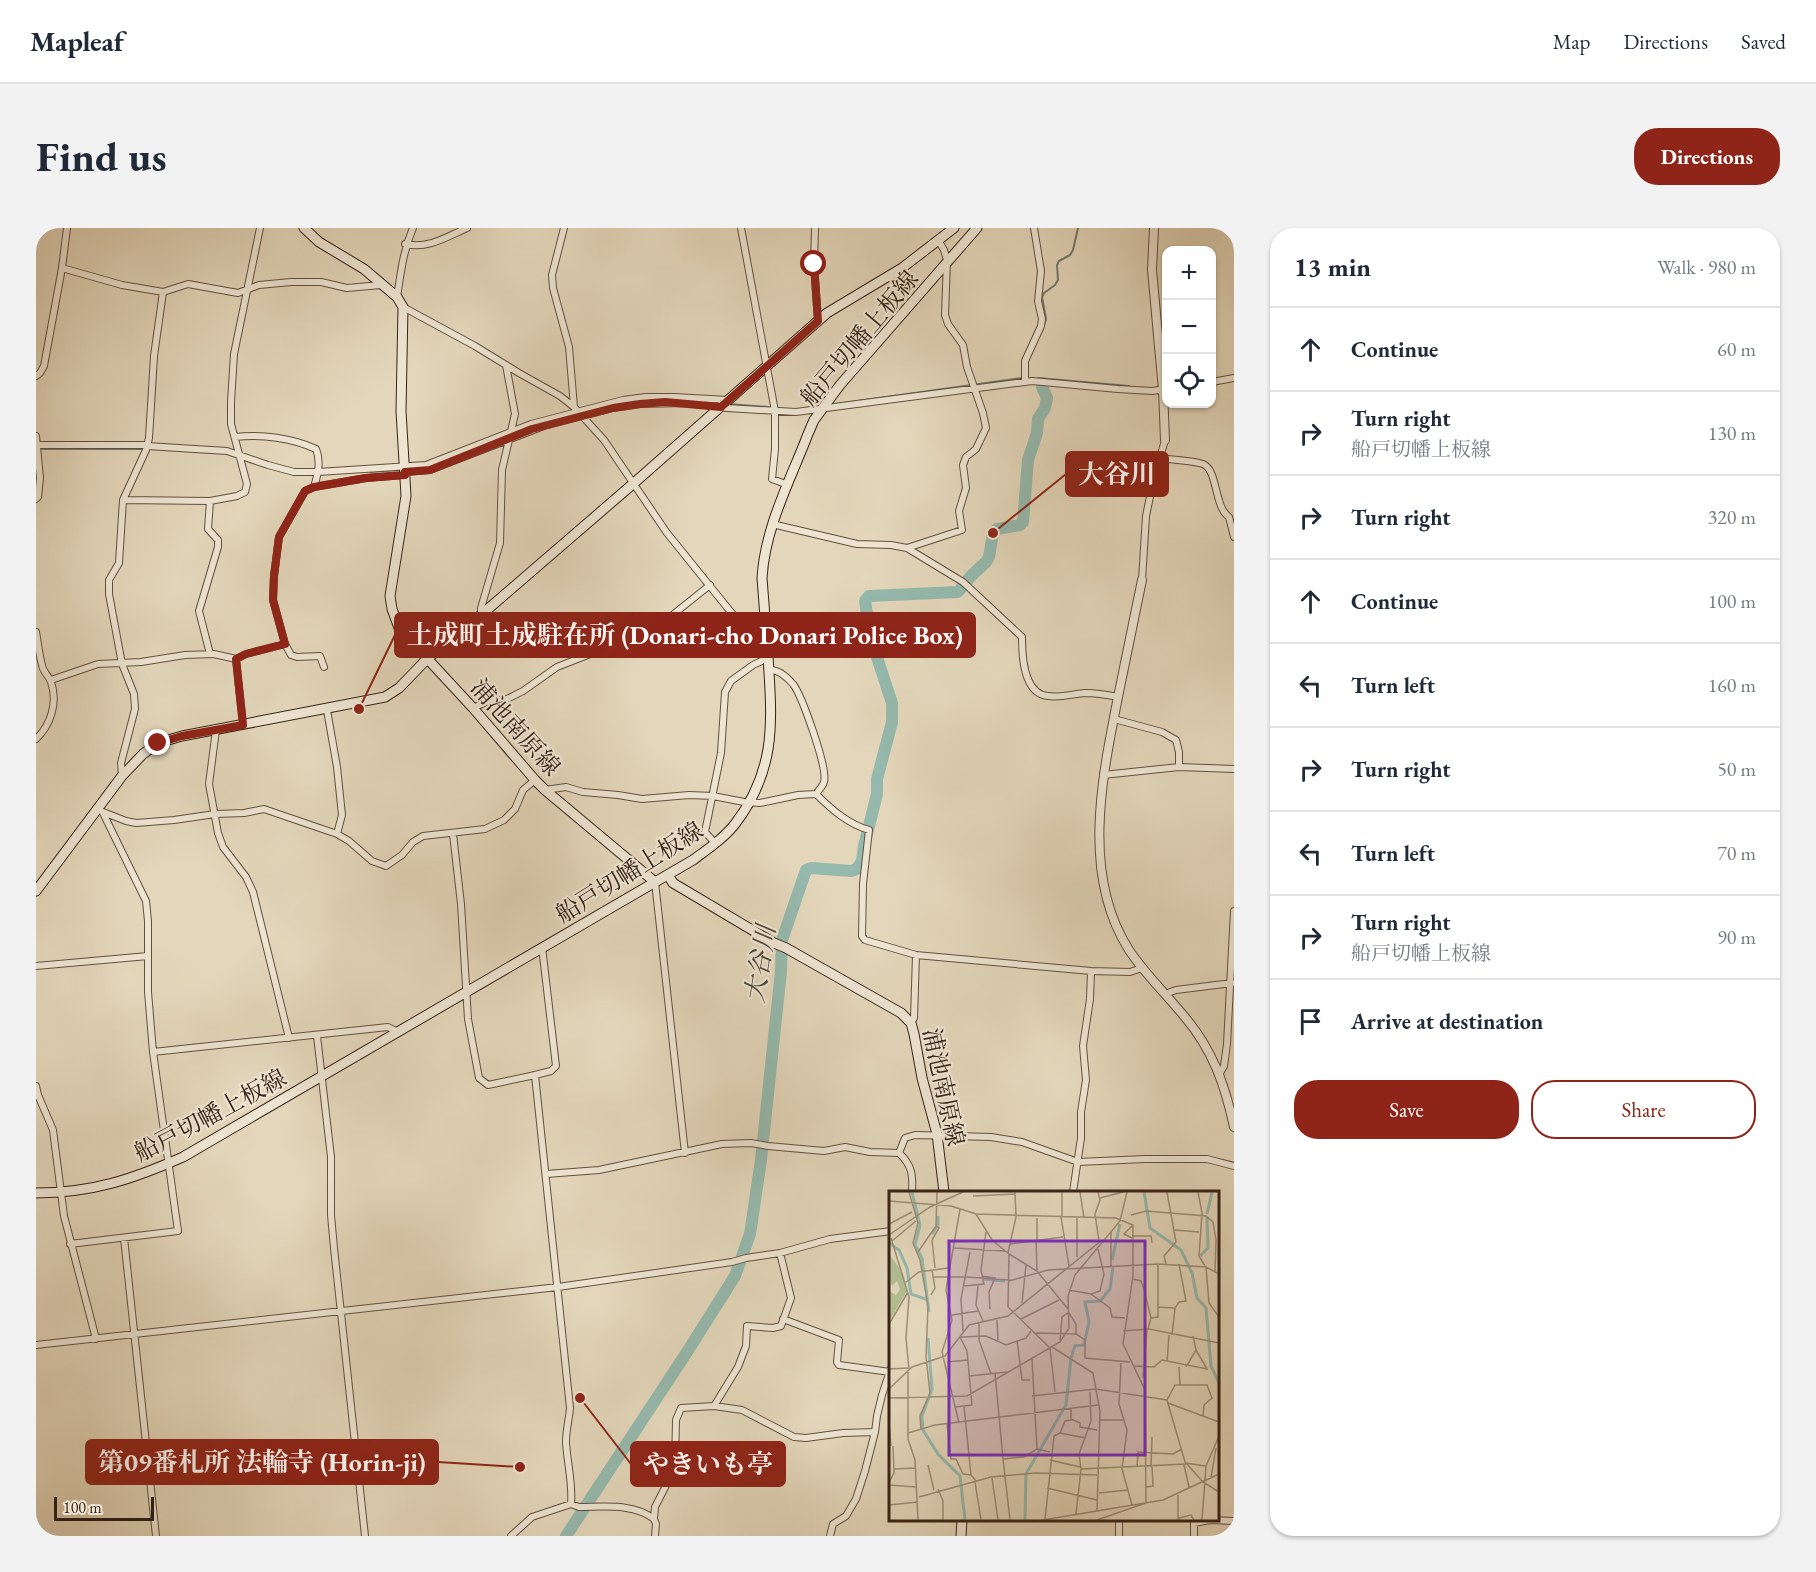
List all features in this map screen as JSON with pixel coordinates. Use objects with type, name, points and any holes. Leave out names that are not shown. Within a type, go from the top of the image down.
[{"type":"main road","points":[[304,228],[319,242],[364,269],[397,297],[403,307]]},
{"type":"main road","name":"船戸切幡上板線","points":[[36,891],[101,810],[122,776],[143,754],[158,743],[182,736],[327,710],[385,697],[399,688],[428,658],[634,483],[827,313],[902,268],[953,228]]},
{"type":"main road","name":"船戸切幡上板線","points":[[36,1193],[80,1191],[106,1185],[145,1174],[183,1157],[693,860],[734,826],[750,802],[767,760],[770,742],[772,721],[762,578],[763,560],[772,524],[808,434],[840,384],[976,228]]},
{"type":"main road","name":"浦池南原線","points":[[403,307],[400,400],[406,496],[390,596],[399,628],[545,790],[655,882]]},
{"type":"main road","name":"浦池南原線","points":[[668,875],[673,883],[774,943],[886,1004],[901,1013],[911,1023],[922,1078],[937,1134],[944,1191]]},
{"type":"main road","points":[[961,1536],[962,1521]]},
{"type":"street","points":[[36,376],[40,374],[44,366],[67,228]]},
{"type":"street","points":[[123,500],[210,501],[237,496],[245,492],[247,484],[231,424],[231,402],[234,354],[260,228]]},
{"type":"street","points":[[397,297],[405,244],[413,228]]},
{"type":"street","points":[[405,244],[417,246],[433,244],[467,228]]},
{"type":"street","points":[[564,228],[552,275],[553,288],[569,347],[579,412]]},
{"type":"street","points":[[741,228],[775,409],[772,479],[788,485]]},
{"type":"street","points":[[815,228],[814,264],[818,321]]},
{"type":"street","points":[[1025,382],[1025,361],[1042,319],[1038,300],[1041,271],[1034,228]]},
{"type":"street","points":[[1154,228],[1152,270],[1162,362]]},
{"type":"street","points":[[907,548],[962,530],[959,511],[966,488],[963,465],[966,457],[976,449],[986,428],[967,368],[963,345],[948,324],[945,315],[946,264],[944,250],[938,240]]},
{"type":"street","points":[[62,268],[122,285],[163,292],[188,284],[238,293],[259,285],[291,282],[321,282],[347,288],[381,285]]},
{"type":"street","points":[[122,776],[121,763],[135,709],[134,694],[122,664],[109,594],[109,580],[119,563],[123,500],[147,447],[154,356],[163,292]]},
{"type":"street","points":[[403,307],[560,396],[579,412],[604,440],[667,533],[743,627],[761,642],[767,642]]},
{"type":"street","points":[[481,615],[500,543],[502,470],[515,414],[506,364]]},
{"type":"street","points":[[1216,381],[1234,378]]},
{"type":"street","points":[[324,667],[320,656],[291,655],[285,644],[273,600],[279,537],[305,491],[314,487],[405,471],[579,412],[640,404],[724,403],[796,412],[972,386],[1025,382],[1141,390],[1162,389]]},
{"type":"street","points":[[1165,408],[1165,440],[1146,516],[1142,580],[1103,775],[1100,808],[1103,886],[1117,929],[1142,968],[1199,1036],[1220,1073],[1228,1096],[1234,1127]]},
{"type":"street","points":[[36,436],[40,478],[36,499]]},
{"type":"street","points":[[235,437],[267,436],[308,445],[316,449],[318,474],[314,487]]},
{"type":"street","points":[[37,447],[147,447],[210,450],[284,470],[318,474],[405,471]]},
{"type":"street","points":[[1160,458],[1203,464],[1209,469],[1223,513],[1229,518],[1234,537]]},
{"type":"street","points":[[210,501],[208,529],[218,540],[218,547],[199,611],[210,654]]},
{"type":"street","points":[[772,524],[857,544],[907,548],[965,583],[1022,637],[1023,665],[1029,682],[1037,692],[1046,696],[1087,693],[1118,697]]},
{"type":"street","points":[[473,708],[486,702],[507,699],[523,691],[557,667],[626,640],[640,638],[710,585]]},
{"type":"street","points":[[36,632],[42,668],[51,680],[53,691],[52,711],[46,730],[36,739]]},
{"type":"street","points":[[51,680],[98,664],[122,664],[185,655],[210,654],[236,659],[246,654],[285,644]]},
{"type":"street","points":[[716,843],[705,832],[722,753],[725,692],[732,681],[762,659],[768,658]]},
{"type":"street","points":[[236,659],[243,725]]},
{"type":"street","points":[[769,670],[774,670],[786,677],[793,685],[813,732],[825,770],[824,782],[816,794]]},
{"type":"street","points":[[327,710],[342,814],[337,834]]},
{"type":"street","points":[[1114,719],[1162,732],[1176,740],[1179,767]]},
{"type":"street","points":[[216,730],[209,784],[218,833],[224,847],[246,877],[253,892],[289,1038]]},
{"type":"street","points":[[1103,775],[1179,767],[1234,769]]},
{"type":"street","points":[[101,810],[126,822],[136,823],[244,813],[264,809],[337,834],[372,861],[386,866],[423,836],[486,829],[504,820],[514,809],[523,790],[535,780]]},
{"type":"street","points":[[545,790],[566,788],[642,799],[688,795],[713,796],[759,803],[810,793],[816,794],[832,811],[869,830],[863,884],[862,936],[865,940],[916,955],[1091,971],[1130,972],[1142,968]]},
{"type":"street","points":[[70,1244],[178,1231],[153,1052],[148,992],[146,901],[101,810]]},
{"type":"street","points":[[453,834],[461,904],[468,1018],[479,1078],[488,1084],[535,1076],[551,1071],[556,1066],[542,947]]},
{"type":"street","points":[[655,882],[685,1153]]},
{"type":"street","points":[[1220,1073],[1224,1066],[1227,1044],[1234,911]]},
{"type":"street","points":[[911,1023],[914,1018],[916,955]]},
{"type":"street","points":[[36,966],[148,956]]},
{"type":"street","points":[[1073,1191],[1082,1138],[1081,1112],[1086,1080],[1083,1046],[1090,999],[1091,971]]},
{"type":"street","points":[[1165,994],[1176,990],[1232,983]]},
{"type":"street","points":[[153,1052],[388,1027],[398,1032]]},
{"type":"street","points":[[317,1036],[331,1157],[331,1215],[365,1536]]},
{"type":"street","points":[[535,1076],[570,1408],[566,1428],[571,1504]]},
{"type":"street","points":[[36,1086],[53,1130],[64,1216],[96,1339]]},
{"type":"street","points":[[899,1153],[905,1138],[915,1134],[937,1134],[991,1137],[1022,1142],[1078,1162],[1207,1159],[1234,1166]]},
{"type":"street","points":[[546,1174],[599,1170],[722,1144],[759,1143],[768,1146],[824,1151],[845,1147],[870,1152],[899,1153],[908,1161],[913,1178],[912,1191]]},
{"type":"street","points":[[36,1345],[558,1287],[732,1262],[780,1253],[830,1239],[889,1231]]},
{"type":"street","points":[[124,1238],[156,1536]]},
{"type":"street","points":[[714,1406],[738,1367],[746,1346],[747,1326],[773,1328],[780,1326],[791,1298],[780,1253]]},
{"type":"street","points":[[783,1319],[839,1340],[837,1362],[839,1365],[889,1371]]},
{"type":"street","points":[[830,1536],[833,1524],[846,1516],[856,1499],[889,1374]]},
{"type":"street","points":[[655,1536],[656,1507],[675,1468],[676,1420],[681,1408],[714,1406],[742,1410],[794,1437],[875,1432]]},
{"type":"street","points":[[511,1536],[532,1517],[571,1504],[583,1507],[634,1509],[654,1519]]},
{"type":"street","points":[[1219,1520],[1234,1521]]},
{"type":"street","points":[[1194,1536],[1194,1523],[1205,1521]]},
{"type":"waterway","points":[[1043,328],[1046,319],[1042,297],[1058,280],[1057,265],[1073,250],[1078,228]]},
{"type":"waterway","points":[[836,404],[1022,378]]},
{"type":"waterway","points":[[1038,378],[1129,386]]},
{"type":"waterway","name":"大谷川","points":[[566,1536],[735,1276],[750,1234],[761,1160],[781,971],[782,940],[806,870],[811,868],[851,871],[857,869],[862,861],[877,794],[877,779],[892,722],[892,703],[871,639],[865,601],[869,596],[958,592],[989,557],[993,533],[997,529],[1020,525],[1023,522],[1028,460],[1037,433],[1038,419],[1045,408],[1047,398],[1042,387]]},
{"type":"waterway","points":[[642,401],[657,400]]},
{"type":"waterway","points":[[621,404],[636,402]]},
{"type":"waterway","points":[[707,402],[720,403]]},
{"type":"waterway","points":[[728,404],[768,407]]},
{"type":"waterway","points":[[464,454],[503,438]]},
{"type":"waterway","points":[[39,449],[144,449]]},
{"type":"waterway","points":[[371,472],[398,470]]},
{"type":"place","name":"大谷川","points":[[993,533]]},
{"type":"place","name":"土成町土成駐在所 (Donari-cho Donari Police Box)","points":[[359,709]]},
{"type":"place","name":"やきいも亭","points":[[580,1398]]},
{"type":"place","name":"第09番札所 法輪寺 (Horin-ji)","points":[[520,1467]]},
{"type":"route","points":[[158,743],[182,736],[243,725],[236,659],[246,654],[285,644],[273,600],[279,537],[305,491],[314,487],[366,478],[405,475],[405,472],[430,470],[532,429],[613,408],[665,402],[721,407],[818,321],[814,264]]}]
